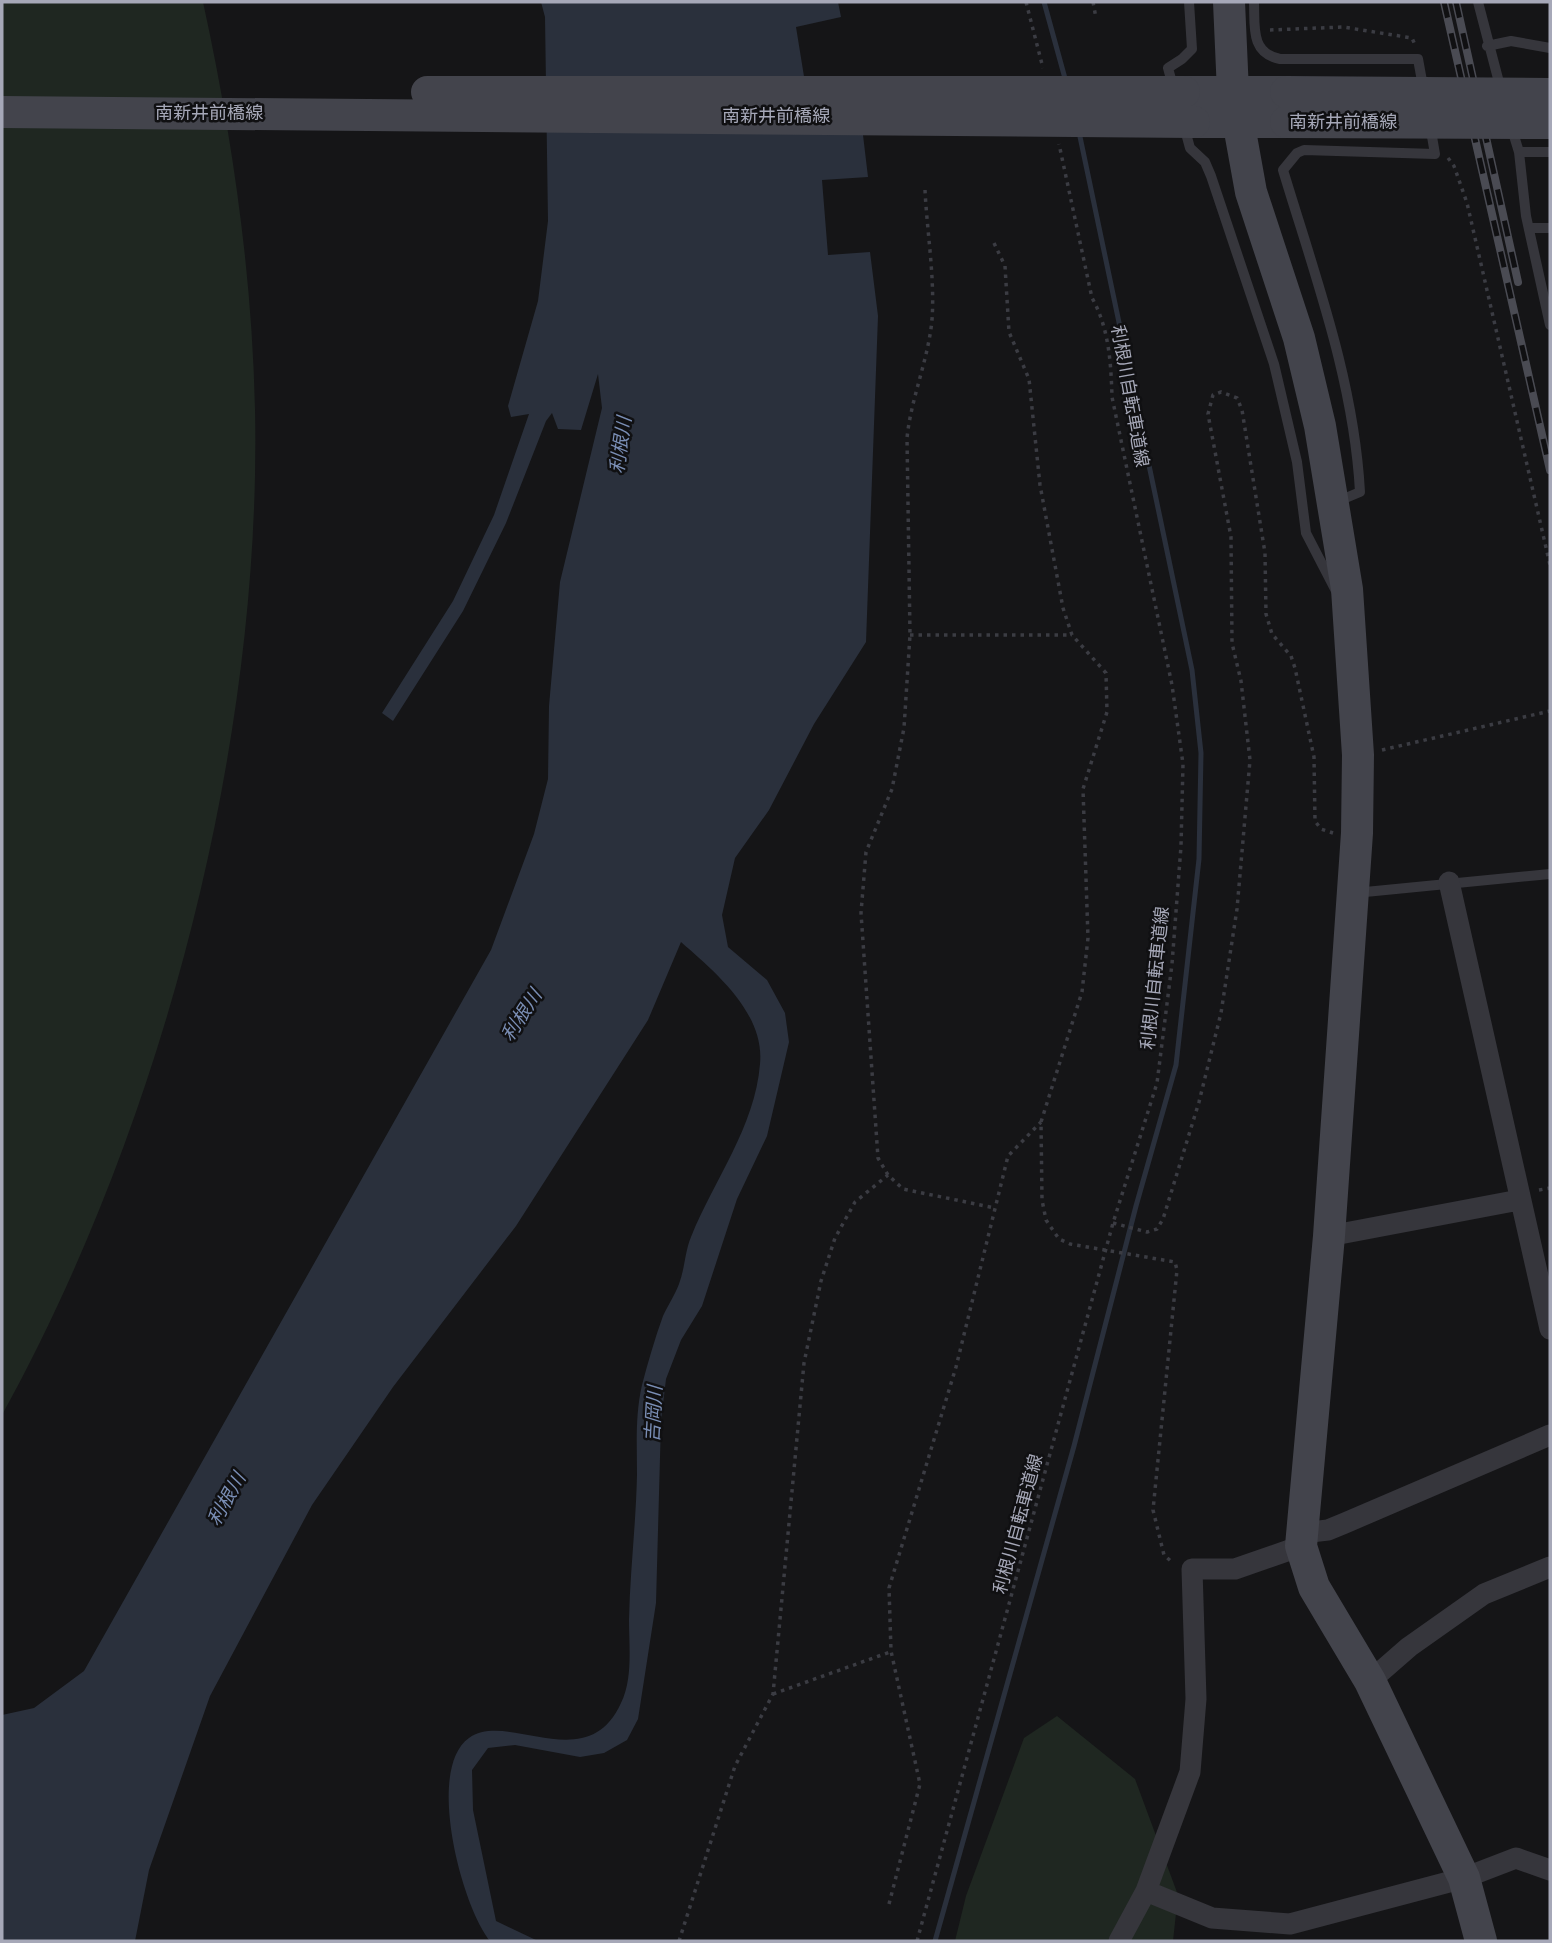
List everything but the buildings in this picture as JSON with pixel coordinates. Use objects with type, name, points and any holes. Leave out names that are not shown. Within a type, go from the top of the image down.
[{"type":"main road","points":[[1228,2],[1235,106],[1251,192],[1310,375],[1333,503],[1347,590],[1358,755],[1357,833],[1329,1236],[1301,1539],[1314,1587],[1370,1681],[1464,1878],[1481,1941]]},
{"type":"main road","name":"南新井前橋線","points":[[1297,85],[1550,123]]},
{"type":"main road","name":"南新井前橋線","points":[[2,112],[1194,122],[1297,85],[1550,94]]},
{"type":"main road","name":"南新井前橋線","points":[[2,90],[824,94],[1184,92],[1235,106]]},
{"type":"street","points":[[1449,882],[1550,1329]]},
{"type":"street","points":[[1329,1236],[1519,1200]]},
{"type":"street","points":[[1119,1941],[1146,1891],[1190,1772],[1196,1699],[1192,1569],[1235,1569],[1550,1435]]},
{"type":"street","points":[[1370,1681],[1409,1647],[1484,1594],[1550,1567]]},
{"type":"street","points":[[1146,1891],[1212,1918],[1290,1924],[1464,1878],[1516,1858],[1550,1870]]},
{"type":"lane","points":[[1189,2],[1196,43],[1182,60],[1168,68],[1190,148],[1217,177],[1277,376],[1297,462],[1306,533],[1337,593],[1347,590]]},
{"type":"lane","points":[[1254,2],[1253,37],[1261,50],[1273,58],[1297,85],[1304,150]]},
{"type":"lane","points":[[1478,2],[1487,46],[1519,152],[1529,228],[1550,325]]},
{"type":"lane","points":[[1487,46],[1511,41],[1550,48]]},
{"type":"lane","points":[[1297,85],[1418,59],[1435,153],[1304,150],[1297,153],[1280,171],[1342,366],[1358,461],[1360,492],[1333,503]]},
{"type":"lane","points":[[1519,152],[1550,152]]},
{"type":"lane","points":[[1529,228],[1550,228]]},
{"type":"lane","points":[[1352,893],[1550,874]]},
{"type":"path","points":[[1026,2],[1045,79]]},
{"type":"path","points":[[1093,2],[1096,18]]},
{"type":"path","points":[[1253,37],[1343,27],[1412,38],[1416,41],[1418,59]]},
{"type":"path","name":"利根川自転車道線","points":[[917,1941],[1106,1250],[1157,1083],[1172,964],[1181,846],[1183,764],[1172,685],[1112,397],[1111,362],[1101,314],[1092,298],[1057,134]]},
{"type":"path","points":[[1435,153],[1444,155],[1454,166],[1466,203],[1550,565]]},
{"type":"path","points":[[925,190],[932,319],[910,411],[907,438],[910,635],[904,728],[892,789],[866,852],[861,913],[878,1158],[888,1175],[903,1189],[995,1208]]},
{"type":"path","points":[[994,243],[1005,266],[1009,332],[1029,379],[1040,485],[1063,608],[1072,635],[1106,673],[1107,712],[1083,789],[1088,938],[1082,992],[1041,1122],[1042,1200],[1046,1220],[1059,1239],[1174,1262],[1177,1270],[1153,1510],[1164,1555],[1170,1562],[1192,1569]]},
{"type":"path","points":[[1114,1223],[1147,1232],[1157,1229],[1163,1219],[1199,1102],[1221,1013],[1237,908],[1250,760],[1241,681],[1232,643],[1231,537],[1208,414],[1213,395],[1221,392],[1237,398],[1242,410],[1264,540],[1266,614],[1272,634],[1291,656],[1294,668],[1314,757],[1315,821],[1321,829],[1335,833]]},
{"type":"path","points":[[910,635],[1072,635]]},
{"type":"path","points":[[1358,755],[1550,711]]},
{"type":"path","points":[[889,1904],[920,1784],[891,1651],[889,1588],[956,1367],[1007,1156],[1041,1122]]},
{"type":"path","points":[[680,1941],[735,1766],[773,1694],[804,1363],[821,1281],[835,1238],[855,1202],[888,1175]]},
{"type":"path","points":[[773,1694],[891,1651]]},
{"type":"shaded area","points":[[2,2],[203,2],[223,102],[239,204],[250,306],[255,409],[253,536],[241,666],[220,797],[192,927],[155,1056],[110,1181],[59,1302],[2,1415]]},
{"type":"shaded area","points":[[1057,1716],[1135,1779],[1178,1895],[1173,1941],[955,1941],[966,1896],[1024,1738]]},
{"type":"water","points":[[541,2],[838,2],[841,17],[796,27],[807,95],[863,135],[868,177],[822,180],[828,255],[870,252],[878,316],[866,642],[814,724],[769,810],[735,858],[722,915],[728,947],[767,980],[785,1013],[789,1042],[767,1136],[737,1199],[702,1306],[681,1340],[666,1379],[661,1421],[656,1603],[638,1719],[627,1740],[604,1753],[580,1757],[515,1745],[488,1748],[472,1770],[473,1810],[496,1921],[538,1941],[490,1941],[479,1924],[469,1899],[452,1838],[450,1778],[456,1754],[469,1738],[485,1732],[504,1731],[568,1740],[588,1736],[606,1725],[621,1703],[629,1673],[637,1419],[642,1385],[663,1316],[683,1272],[691,1237],[742,1131],[757,1087],[760,1064],[755,1028],[735,995],[681,942],[648,1020],[516,1226],[393,1387],[312,1505],[210,1696],[149,1870],[135,1941],[2,1941],[2,1715],[34,1708],[84,1671],[491,950],[534,834],[548,779],[549,706],[560,582],[602,408],[598,374],[581,430],[558,429],[552,413],[546,421],[506,523],[463,611],[393,721],[382,713],[453,601],[494,515],[529,414],[511,417],[508,406],[538,301],[548,221],[545,17]]},
{"type":"waterway","points":[[1044,2],[1066,82]]},
{"type":"waterway","points":[[935,1941],[1074,1446],[1136,1206],[1176,1065],[1199,859],[1201,753],[1192,670],[1079,132]]},
{"type":"railway","points":[[1444,2],[1550,470]]},
{"type":"railway","points":[[1456,2],[1518,282]]},
{"type":"water label","name":"利根川","points":[[620,445]]},
{"type":"water label","name":"利根川","points":[[521,1015]]},
{"type":"water label","name":"吉岡川","points":[[653,1414]]},
{"type":"water label","name":"利根川","points":[[226,1499]]}]
